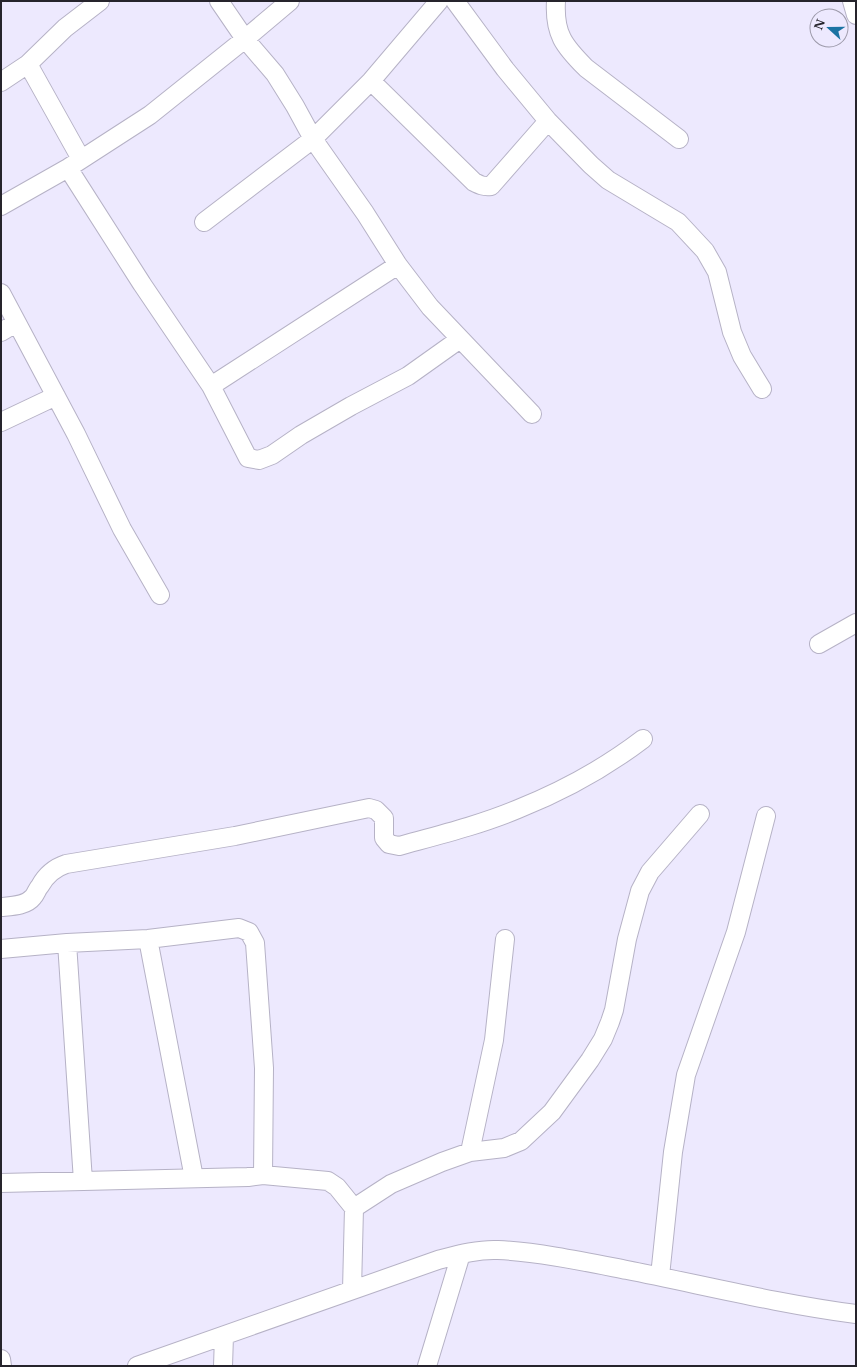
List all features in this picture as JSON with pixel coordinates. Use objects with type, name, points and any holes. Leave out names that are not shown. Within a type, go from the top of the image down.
[{"type":"street","points":[[1,82],[28,64],[65,28],[100,1]]},
{"type":"street","points":[[218,1],[245,39],[275,74],[313,139],[365,213],[398,265],[430,306],[532,414]]},
{"type":"street","points":[[1,206],[75,163],[150,115],[290,1]]},
{"type":"street","points":[[204,222],[313,139],[371,81],[439,1]]},
{"type":"street","points":[[455,1],[505,69],[548,121],[591,165],[608,180],[678,222],[705,251],[717,272],[732,332],[742,356],[762,389]]},
{"type":"street","points":[[556,1],[555,18],[558,31],[574,56],[586,68],[679,139]]},
{"type":"street","points":[[852,1],[856,15]]},
{"type":"street","points":[[28,64],[75,163],[142,284],[211,386],[248,458],[259,460],[272,455],[344,410],[408,376],[460,339]]},
{"type":"street","points":[[371,81],[474,182],[481,186],[491,186],[548,121]]},
{"type":"street","points":[[211,386],[398,265]]},
{"type":"street","points":[[1,293],[9,328],[56,396],[122,529],[160,595]]},
{"type":"street","points":[[1,422],[56,396]]},
{"type":"street","points":[[819,644],[856,623]]},
{"type":"street","points":[[1,907],[17,906],[27,902],[34,897],[40,885],[51,872],[66,864],[235,836],[369,808],[376,810],[384,818],[384,838],[389,844],[399,846],[482,822],[518,809],[562,790],[587,777],[643,739]]},
{"type":"street","points":[[354,1208],[391,1184],[470,1152],[504,1148],[521,1141],[552,1112],[590,1060],[603,1039],[610,1022],[614,1010],[627,939],[640,891],[650,872],[700,814]]},
{"type":"street","points":[[660,1276],[673,1152],[686,1075],[736,932],[766,816]]},
{"type":"street","points":[[1,949],[67,943],[148,939],[239,928],[249,932],[255,943],[264,1068],[263,1175]]},
{"type":"street","points":[[148,939],[194,1178]]},
{"type":"street","points":[[470,1152],[494,1040],[505,939]]},
{"type":"street","points":[[67,943],[83,1181]]},
{"type":"street","points":[[1,1183],[248,1177],[263,1175],[328,1181],[337,1187],[354,1208],[352,1290]]},
{"type":"street","points":[[137,1366],[438,1260],[461,1254],[497,1250],[588,1262],[775,1300],[856,1314]]},
{"type":"street","points":[[427,1366],[461,1254]]},
{"type":"street","points":[[223,1366],[224,1336]]},
{"type":"street","points":[[1,1359],[2,1366]]}]
